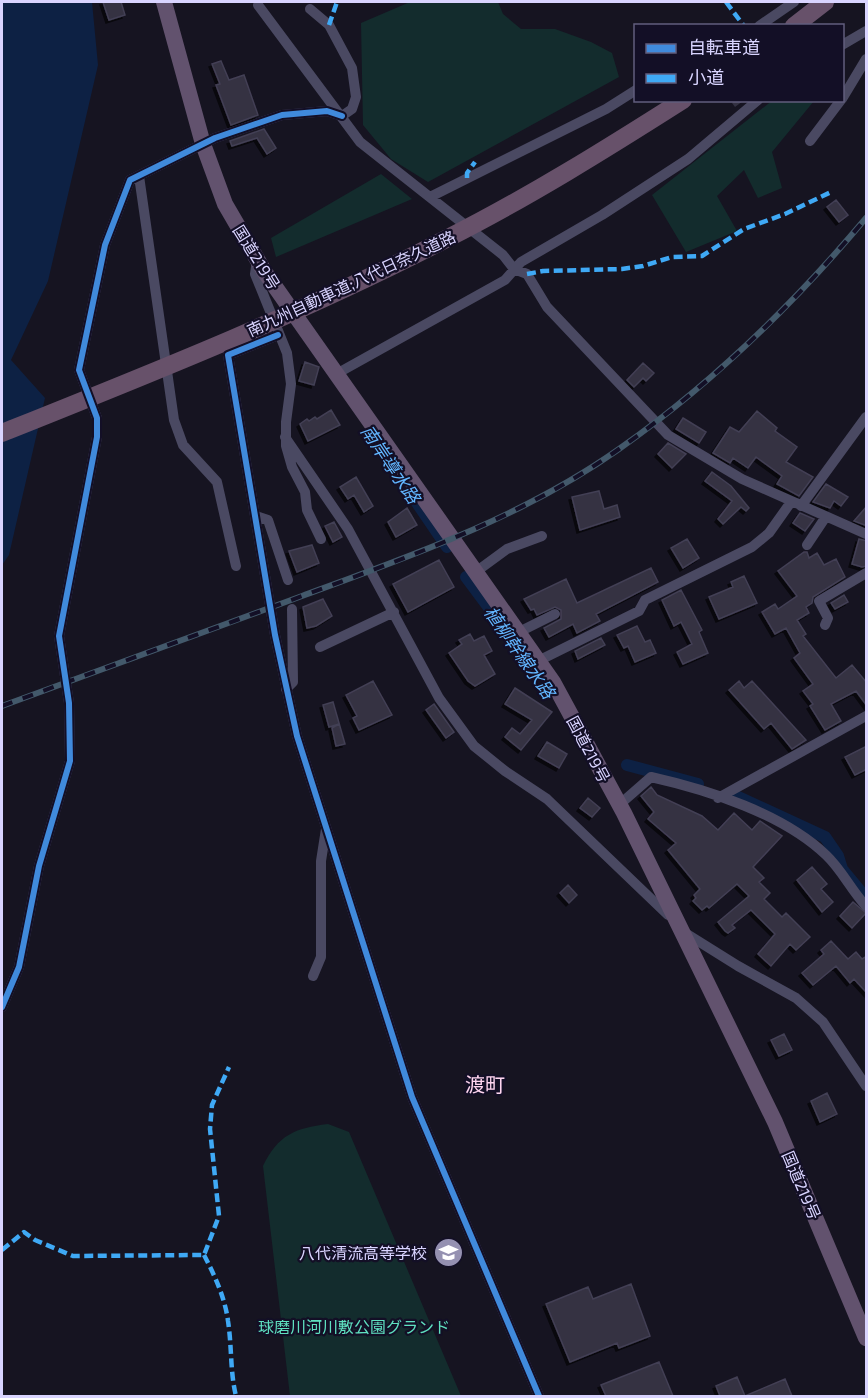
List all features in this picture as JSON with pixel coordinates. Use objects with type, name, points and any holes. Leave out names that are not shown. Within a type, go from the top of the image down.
[{"type":"highway","name":"国道219号","points":[[164,2],[203,144],[225,204],[257,260],[553,682],[619,805],[775,1122],[867,1338]]},
{"type":"highway","points":[[797,24],[825,2]]},
{"type":"highway","name":"南九州自動車道;八代日奈久道路","points":[[2,433],[198,354],[448,238],[586,162],[680,102]]},
{"type":"street","points":[[762,24],[794,2]]},
{"type":"street","points":[[258,4],[360,142],[503,255],[514,269],[527,274],[547,307],[668,435],[742,479],[825,518],[867,534]]},
{"type":"street","points":[[310,9],[329,25],[352,68],[356,97],[352,109],[342,116]]},
{"type":"street","points":[[844,44],[867,31]]},
{"type":"street","points":[[844,97],[867,59]]},
{"type":"street","points":[[430,196],[596,114],[634,91]]},
{"type":"street","points":[[338,374],[505,280],[514,269],[688,159],[740,108],[754,102]]},
{"type":"street","points":[[810,141],[840,102]]},
{"type":"street","points":[[2,1007],[19,967],[39,866],[70,760],[69,703],[59,636],[97,437],[97,418],[79,370],[105,245],[130,180],[203,144],[282,115],[327,111],[342,116]]},
{"type":"street","points":[[139,177],[174,420],[183,445],[217,482],[236,566]]},
{"type":"street","points":[[257,260],[255,274],[287,353],[291,384],[285,437],[292,467],[305,492],[307,510],[321,539]]},
{"type":"street","points":[[278,335],[228,354],[286,689],[297,736],[412,1097],[539,1396]]},
{"type":"street","points":[[538,661],[639,610],[645,600],[752,547],[770,533],[796,504],[867,417]]},
{"type":"street","points":[[285,437],[348,529],[439,698],[474,746],[505,771],[547,799],[606,858],[654,898],[681,930],[796,998],[823,1022],[867,1086]]},
{"type":"street","points":[[256,516],[268,520],[288,580]]},
{"type":"street","points":[[807,545],[825,518]]},
{"type":"street","points":[[477,571],[507,549],[542,536]]},
{"type":"street","points":[[825,625],[828,618],[819,601],[867,573]]},
{"type":"street","points":[[286,689],[293,682],[292,609]]},
{"type":"street","points":[[320,647],[394,612]]},
{"type":"street","points":[[517,633],[555,614]]},
{"type":"street","points":[[718,798],[867,716]]},
{"type":"street","points":[[619,805],[651,777],[690,787],[718,798],[791,828],[826,855],[852,891],[867,906]]},
{"type":"street","points":[[313,976],[321,957],[321,861],[326,826]]},
{"type":"green space","points":[[410,2],[498,2],[503,14],[521,29],[555,29],[591,42],[612,53],[619,77],[428,182],[391,159],[363,125],[361,23]]},
{"type":"green space","points":[[770,102],[813,102],[772,152],[782,188],[758,198],[744,170],[717,196],[737,231],[686,252],[652,195]]},
{"type":"green space","points":[[381,174],[412,199],[276,257],[271,238]]},
{"type":"green space","name":"球磨川河川敷公園グランド","points":[[328,1124],[349,1132],[461,1396],[290,1396],[263,1166],[281,1140],[297,1131]]},
{"type":"water","points":[[2,2],[92,2],[98,65],[48,281],[11,360],[45,398],[9,555],[2,565]]},
{"type":"building","points":[[103,2],[121,2],[125,15],[109,20]]},
{"type":"building","points":[[221,61],[229,80],[244,75],[258,115],[231,125],[216,85],[220,84],[212,64]]},
{"type":"building","points":[[264,129],[276,148],[267,154],[257,138],[232,146],[230,141]]},
{"type":"building","points":[[836,200],[848,215],[839,222],[827,207]]},
{"type":"building","points":[[305,362],[319,367],[314,385],[299,381]]},
{"type":"building","points":[[643,363],[654,373],[646,381],[643,378],[634,387],[627,380]]},
{"type":"building","points":[[331,410],[340,425],[308,441],[300,424],[307,419],[309,421],[315,417],[317,419]]},
{"type":"building","points":[[757,411],[777,428],[775,431],[797,447],[786,462],[813,477],[799,496],[777,484],[782,476],[756,457],[748,468],[733,458],[730,463],[713,453],[730,427],[739,432]]},
{"type":"building","points":[[683,418],[706,432],[699,443],[676,429]]},
{"type":"building","points":[[668,443],[686,454],[672,468],[658,454]]},
{"type":"building","points":[[712,472],[731,486],[749,508],[746,511],[741,507],[723,524],[718,519],[732,501],[705,481]]},
{"type":"building","points":[[356,477],[373,506],[364,512],[354,495],[348,499],[340,487]]},
{"type":"building","points":[[826,484],[848,497],[841,506],[834,501],[830,508],[813,502]]},
{"type":"building","points":[[599,491],[604,509],[617,505],[620,517],[580,530],[572,497]]},
{"type":"building","points":[[867,506],[867,526],[854,521]]},
{"type":"building","points":[[407,508],[417,525],[396,537],[388,522]]},
{"type":"building","points":[[800,513],[814,519],[805,531],[793,523]]},
{"type":"building","points":[[334,522],[342,537],[333,542],[325,526]]},
{"type":"building","points":[[687,539],[699,558],[683,568],[671,548]]},
{"type":"building","points":[[859,539],[867,541],[867,566],[862,567],[852,564]]},
{"type":"building","points":[[312,545],[319,563],[297,572],[289,551]]},
{"type":"building","points":[[807,552],[809,558],[817,553],[824,565],[836,559],[845,577],[813,597],[812,603],[806,607],[809,613],[797,620],[806,634],[803,636],[836,678],[852,665],[867,683],[867,706],[856,691],[831,704],[841,721],[825,730],[810,706],[813,704],[803,691],[813,684],[794,658],[800,653],[786,628],[775,634],[762,612],[775,604],[778,609],[797,596],[778,571]]},
{"type":"building","points":[[439,560],[454,587],[408,612],[393,584]]},
{"type":"building","points":[[651,568],[658,582],[596,614],[600,621],[577,633],[573,624],[549,637],[544,628],[561,619],[561,610],[555,607],[537,615],[524,599],[566,579],[577,603]]},
{"type":"building","points":[[744,576],[757,603],[719,619],[709,597],[733,587],[731,582]]},
{"type":"building","points":[[681,590],[702,630],[699,632],[708,653],[683,664],[677,652],[692,644],[681,622],[674,626],[662,600]]},
{"type":"building","points":[[844,595],[848,602],[835,609],[831,603]]},
{"type":"building","points":[[323,599],[332,616],[316,626],[307,628],[303,607]]},
{"type":"building","points":[[637,626],[645,642],[650,640],[656,653],[635,662],[628,646],[624,648],[617,635]]},
{"type":"building","points":[[470,634],[474,641],[484,636],[492,651],[484,655],[495,674],[475,686],[468,681],[449,653],[462,644],[459,640]]},
{"type":"building","points":[[601,638],[605,645],[578,659],[575,651]]},
{"type":"building","points":[[373,681],[392,715],[359,730],[353,718],[357,716],[346,695]]},
{"type":"building","points":[[739,681],[744,688],[752,681],[806,740],[792,749],[771,723],[764,729],[729,690]]},
{"type":"building","points":[[515,688],[552,712],[521,750],[505,737],[512,728],[520,734],[532,720],[505,704]]},
{"type":"building","points":[[333,702],[345,744],[336,746],[332,728],[339,724],[329,727],[323,705]]},
{"type":"building","points":[[434,704],[454,732],[446,738],[426,710]]},
{"type":"building","points":[[547,742],[567,754],[559,768],[538,756]]},
{"type":"building","points":[[867,746],[867,769],[855,775],[845,757]]},
{"type":"building","points":[[651,787],[657,795],[702,816],[718,830],[734,813],[752,830],[760,821],[782,836],[753,867],[764,878],[759,882],[770,893],[764,899],[782,917],[786,913],[810,937],[796,950],[790,944],[771,966],[758,954],[775,934],[751,910],[732,925],[735,928],[728,933],[718,922],[749,896],[737,884],[709,908],[707,906],[702,910],[693,901],[696,898],[694,895],[700,889],[668,850],[676,843],[648,819],[654,812],[641,796]]},
{"type":"building","points":[[588,798],[600,808],[592,817],[580,808]]},
{"type":"building","points":[[812,867],[827,884],[821,889],[833,902],[822,912],[797,880]]},
{"type":"building","points":[[568,885],[577,895],[569,903],[560,893]]},
{"type":"building","points":[[853,902],[866,913],[852,928],[840,916]]},
{"type":"building","points":[[831,941],[848,959],[856,952],[862,959],[867,956],[867,993],[854,979],[850,983],[836,966],[813,985],[802,973],[824,954],[821,950]]},
{"type":"building","points":[[784,1034],[792,1050],[779,1056],[771,1040]]},
{"type":"building","points":[[827,1093],[837,1114],[820,1122],[811,1101]]},
{"type":"building","points":[[631,1284],[650,1336],[619,1348],[617,1343],[570,1362],[546,1304],[588,1287],[593,1299]]},
{"type":"building","points":[[659,1362],[673,1396],[606,1396],[601,1385]]},
{"type":"building","points":[[737,1377],[745,1396],[720,1396],[716,1386]]},
{"type":"building","points":[[785,1379],[792,1396],[745,1396]]},
{"type":"waterway","name":"南岸導水路","points":[[411,494],[447,547]]},
{"type":"waterway","name":"植柳幹線水路","points":[[466,577],[539,675]]},
{"type":"waterway","name":"植柳幹線水路","points":[[627,765],[698,784]]},
{"type":"waterway","name":"植柳幹線水路","points":[[736,796],[825,837],[838,856],[842,869],[866,898]]},
{"type":"railway","points":[[2,706],[425,550],[544,495],[619,449],[654,424],[719,370],[781,312],[866,218]]},
{"type":"marked path","points":[[329,25],[337,2]]},
{"type":"marked path","points":[[726,2],[742,24]]},
{"type":"marked path","points":[[467,178],[467,173],[475,162]]},
{"type":"marked path","points":[[527,274],[543,271],[622,269],[643,266],[672,257],[702,256],[744,229],[785,214],[831,192]]},
{"type":"marked path","points":[[2,1250],[24,1232],[35,1240],[73,1256],[204,1255],[219,1216],[210,1129],[212,1105],[229,1067]]},
{"type":"marked path","points":[[204,1255],[219,1287],[227,1312],[236,1396]]},
{"type":"cycle path","points":[[2,1007],[19,967],[39,866],[70,761],[69,703],[59,636],[97,437],[97,418],[79,370],[105,245],[130,180],[215,138],[282,115],[327,111],[342,116]]},
{"type":"cycle path","points":[[278,335],[228,355],[275,635],[297,736],[412,1097],[539,1396]]},
{"type":"place","name":"八代清流高等学校","points":[[448,1252]]},
{"type":"district","name":"渡町","points":[[485,1084]]}]
